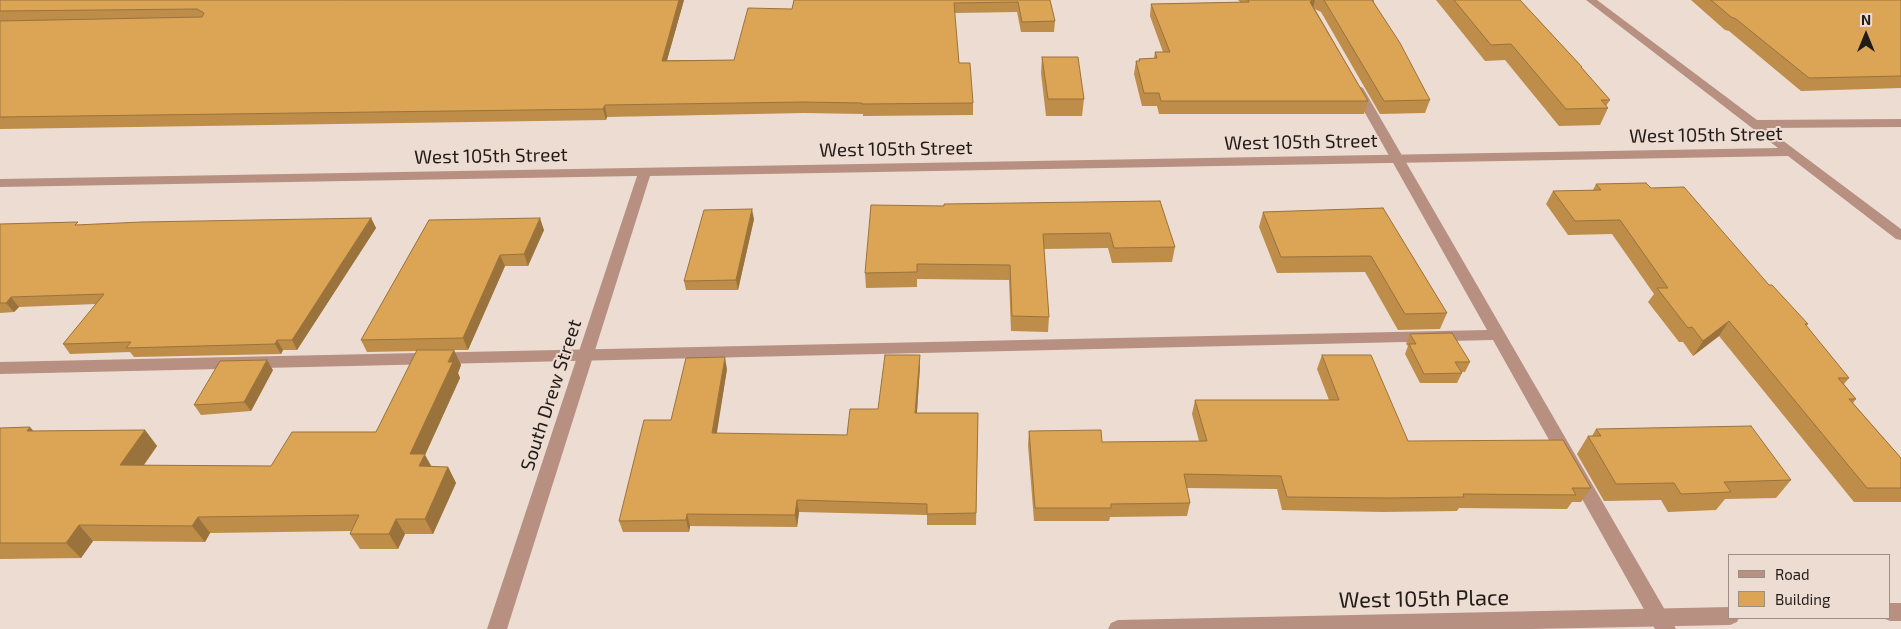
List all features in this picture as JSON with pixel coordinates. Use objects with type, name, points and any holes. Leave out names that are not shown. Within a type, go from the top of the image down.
[{"type":"street","points":[[1591,0],[1901,236]]},
{"type":"street","points":[[1348,73],[1663,623]]},
{"type":"street","name":"West 105th Street","points":[[1756,124],[1901,122]]},
{"type":"street","name":"West 105th Street","points":[[0,183],[1793,152]]},
{"type":"street","name":"South Drew Street","points":[[497,629],[644,172]]},
{"type":"street","points":[[0,368],[1498,335]]},
{"type":"street","name":"West 105th Place","points":[[1118,629],[1663,623],[1728,616]]},
{"type":"building","points":[[0,0],[679,0],[662,61],[734,60],[748,8],[792,9],[794,0],[1050,0],[1055,21],[1022,22],[1018,2],[954,3],[959,63],[970,63],[973,103],[862,104],[803,102],[605,105],[603,109],[0,117],[0,21],[202,17],[204,13],[197,9],[0,11]]},
{"type":"building","points":[[1248,0],[1312,0],[1310,2],[1368,101],[1161,101],[1159,93],[1144,93],[1136,61],[1140,61],[1139,59],[1157,58],[1155,52],[1170,52],[1151,4],[1249,2]]},
{"type":"building","points":[[1324,0],[1372,0],[1400,43],[1430,100],[1384,101]]},
{"type":"building","points":[[1454,0],[1520,0],[1610,100],[1601,100],[1608,108],[1566,109],[1511,44],[1491,45]]},
{"type":"building","points":[[1711,0],[1901,0],[1901,76],[1809,78]]},
{"type":"building","points":[[1042,57],[1078,57],[1084,99],[1048,99]]},
{"type":"building","points":[[1646,183],[1651,188],[1684,187],[1769,285],[1772,285],[1808,324],[1805,324],[1849,378],[1838,378],[1856,399],[1849,399],[1901,458],[1901,488],[1867,488],[1729,321],[1703,341],[1692,327],[1688,328],[1657,288],[1668,288],[1620,220],[1575,221],[1553,191],[1601,190],[1596,184]]},
{"type":"building","points":[[1160,201],[1175,247],[1114,248],[1110,233],[1043,234],[1049,317],[1012,316],[1010,265],[917,264],[917,272],[865,273],[871,205],[944,206],[944,204]]},
{"type":"building","points":[[1383,208],[1447,313],[1405,314],[1371,256],[1281,257],[1263,212]]},
{"type":"building","points":[[752,209],[736,280],[684,281],[704,210]]},
{"type":"building","points":[[371,218],[292,340],[277,340],[275,344],[126,348],[131,342],[63,344],[104,294],[11,297],[6,303],[0,303],[0,224],[78,222],[75,225]]},
{"type":"building","points":[[540,218],[524,254],[500,255],[463,338],[361,340],[429,220]]},
{"type":"building","points":[[1452,333],[1470,362],[1455,362],[1462,373],[1424,374],[1409,344],[1416,344],[1410,334]]},
{"type":"building","points":[[417,350],[454,350],[448,362],[453,362],[410,454],[425,454],[419,466],[448,467],[425,519],[396,519],[389,534],[350,534],[359,515],[198,517],[192,526],[79,525],[66,543],[0,543],[0,428],[30,427],[27,431],[145,430],[120,465],[271,466],[292,432],[376,432]]},
{"type":"building","points":[[885,355],[920,355],[915,413],[978,413],[976,513],[927,514],[927,504],[797,500],[795,515],[687,514],[686,520],[619,521],[644,420],[671,420],[686,358],[725,357],[712,433],[847,435],[850,409],[878,409]]},
{"type":"building","points":[[1322,355],[1371,355],[1408,441],[1563,440],[1591,488],[1572,488],[1576,495],[1463,494],[1464,497],[1287,497],[1281,476],[1184,474],[1190,503],[1111,504],[1111,508],[1035,508],[1029,431],[1101,430],[1102,442],[1207,441],[1195,400],[1339,400]]},
{"type":"building","points":[[267,360],[244,402],[194,405],[220,361]]},
{"type":"building","points":[[1751,426],[1791,480],[1724,482],[1731,492],[1681,494],[1674,483],[1616,484],[1588,436],[1601,436],[1596,429]]}]
